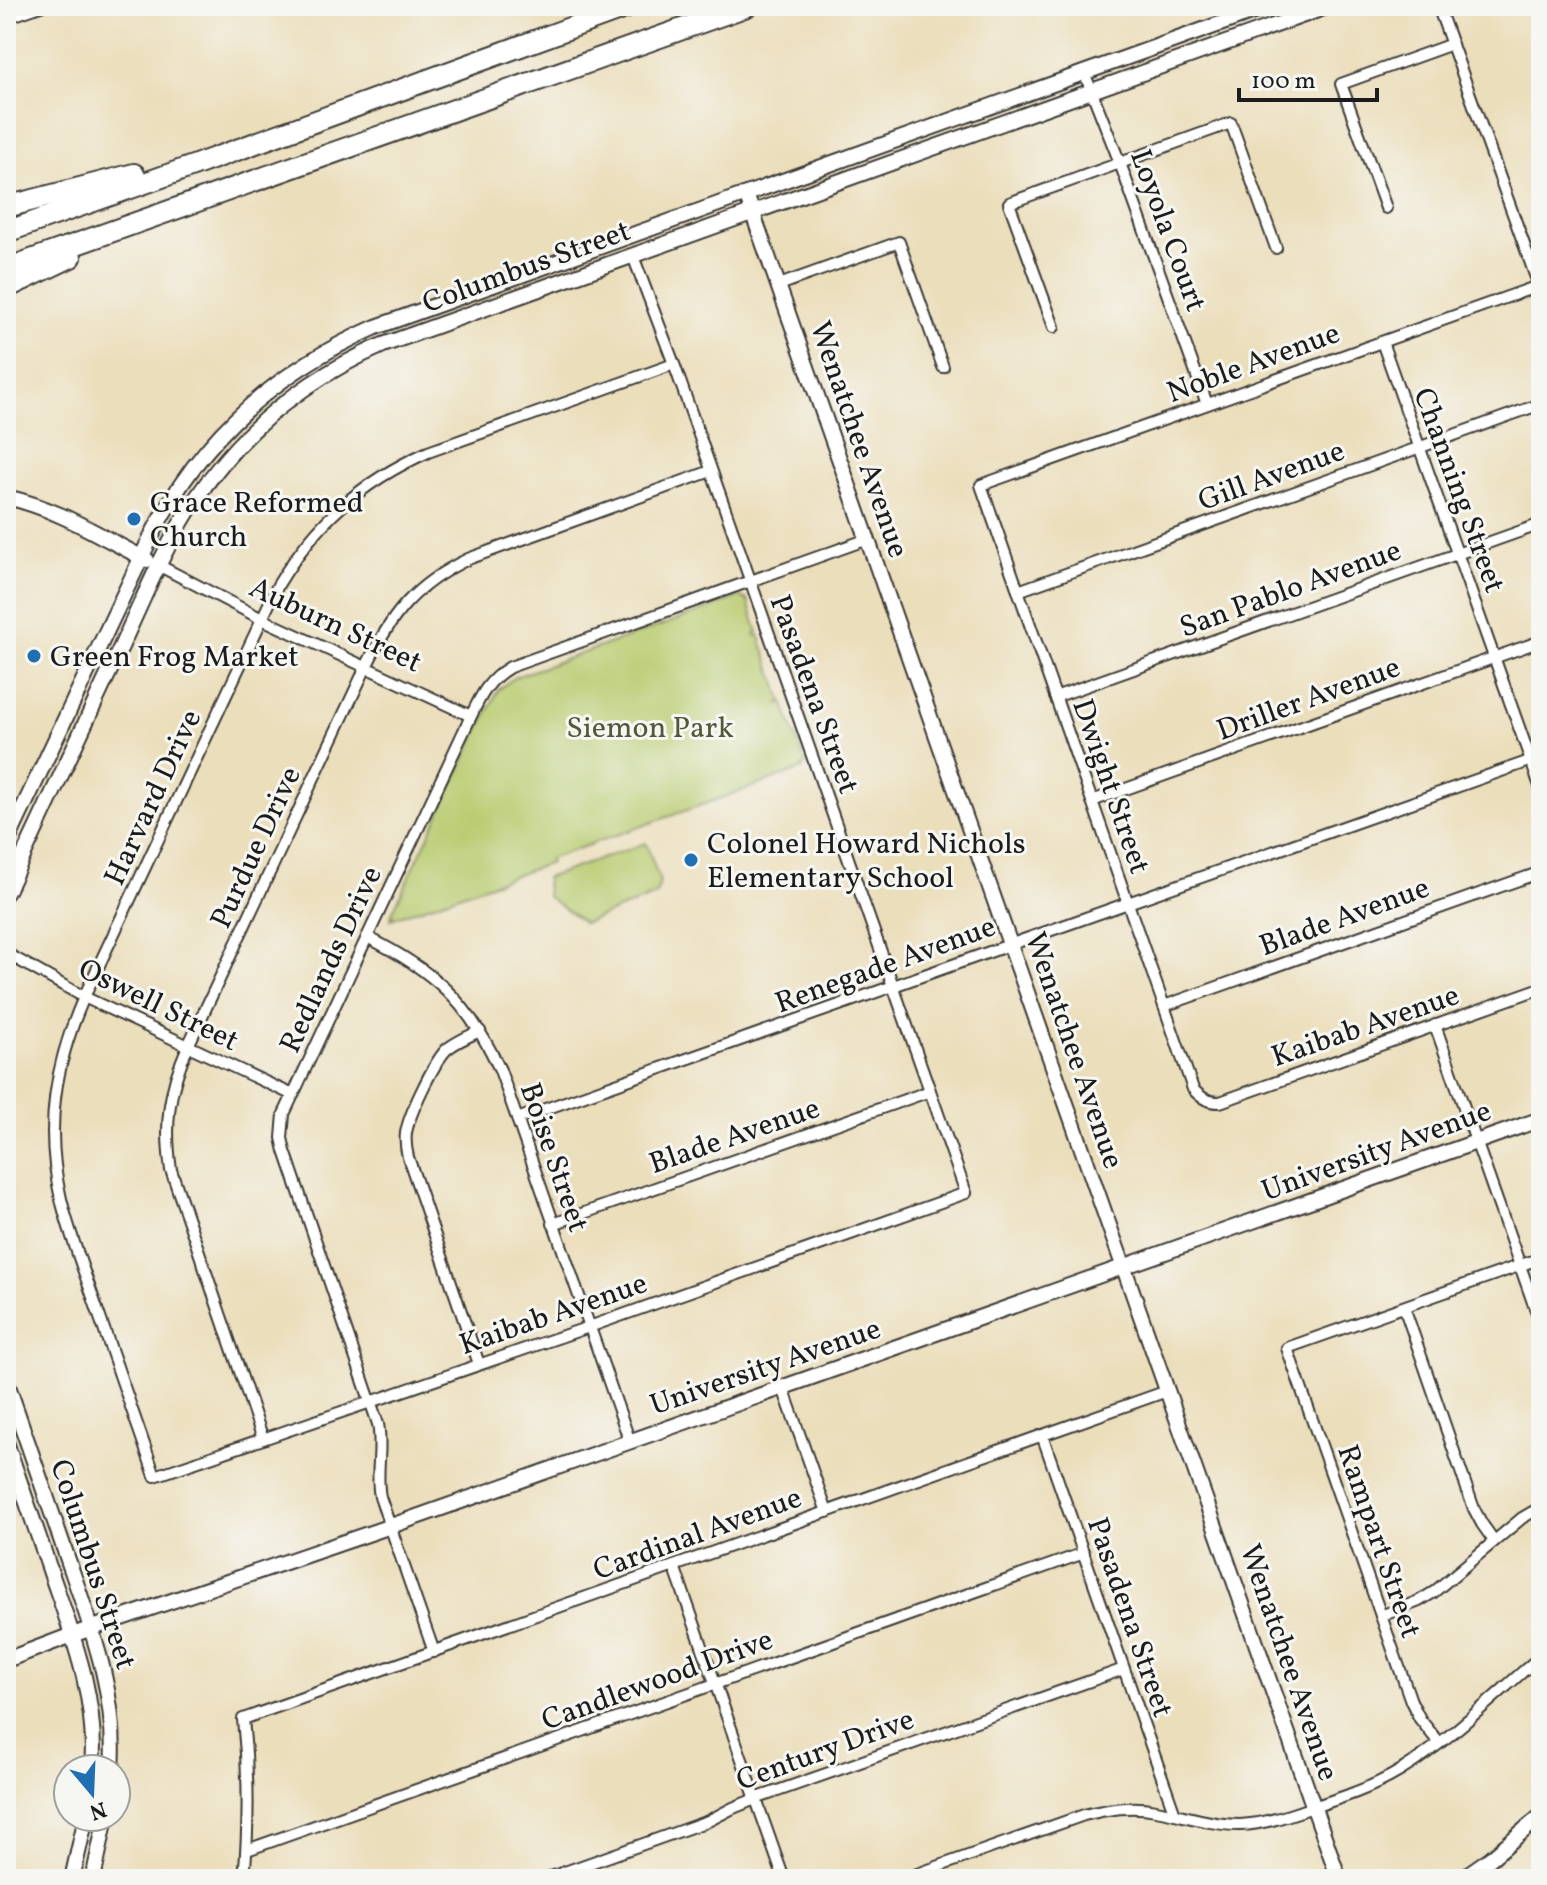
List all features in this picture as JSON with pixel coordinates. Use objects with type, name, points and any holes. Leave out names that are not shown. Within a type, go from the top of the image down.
[{"type":"highway","points":[[6,232],[630,6]]},
{"type":"highway","points":[[6,269],[747,6]]},
{"type":"highway","points":[[6,207],[132,175],[193,166]]},
{"type":"highway","points":[[6,288],[145,218]]},
{"type":"main road","name":"Columbus Street","points":[[6,844],[172,499],[230,424],[274,385],[323,352],[376,327],[1270,6]]},
{"type":"main road","name":"Columbus Street","points":[[6,893],[189,509],[226,458],[265,418],[309,384],[383,345],[1329,6]]},
{"type":"main road","name":"Wenatchee Avenue","points":[[746,194],[1339,1879]]},
{"type":"main road","name":"Auburn Street","points":[[6,497],[58,513],[160,566]]},
{"type":"main road","name":"University Avenue","points":[[6,1660],[1541,1119]]},
{"type":"main road","name":"Columbus Street","points":[[6,1380],[103,1666],[110,1700],[112,1753]]},
{"type":"main road","name":"Columbus Street","points":[[6,1442],[80,1658],[90,1703],[92,1753]]},
{"type":"main road","points":[[1461,1879],[1541,1816]]},
{"type":"main road","points":[[72,1879],[82,1833]]},
{"type":"main road","points":[[93,1879],[103,1833]]},
{"type":"street","points":[[6,18],[41,6]]},
{"type":"street","points":[[1438,6],[1540,285]]},
{"type":"street","points":[[1386,208],[1341,84],[1452,44]]},
{"type":"street","name":"Loyola Court","points":[[1084,72],[1207,404]]},
{"type":"street","points":[[1054,327],[1009,203],[1231,123],[1276,248]]},
{"type":"street","points":[[779,285],[899,242],[943,367]]},
{"type":"street","name":"Pasadena Street","points":[[633,256],[674,364],[966,1193]]},
{"type":"street","name":"Noble Avenue","points":[[981,485],[1540,285]]},
{"type":"street","name":"Channing Street","points":[[1382,342],[1494,658],[1536,759],[1541,789]]},
{"type":"street","name":"Harvard Drive","points":[[155,1476],[67,1220],[56,1175],[53,1124],[58,1073],[68,1036],[84,997],[278,585],[306,543],[342,505],[382,475],[428,452],[674,364]]},
{"type":"street","name":"Gill Avenue","points":[[1018,591],[1541,404]]},
{"type":"street","name":"Purdue Drive","points":[[263,1439],[171,1170],[168,1111],[178,1068],[188,1046],[379,640],[400,609],[432,579],[468,559],[711,471]]},
{"type":"street","name":"Dwight Street","points":[[981,485],[1193,1089],[1205,1099]]},
{"type":"street","name":"San Pablo Avenue","points":[[1055,697],[1541,524]]},
{"type":"street","name":"Redlands Drive","points":[[434,1652],[378,1484],[381,1436],[371,1402],[285,1151],[282,1125],[293,1095],[471,716],[491,681],[510,667],[868,539]]},
{"type":"street","name":"Auburn Street","points":[[160,566],[262,619],[471,716]]},
{"type":"street","name":"Driller Avenue","points":[[1092,801],[1541,641]]},
{"type":"street","name":"Renegade Avenue","points":[[517,1119],[1536,759]]},
{"type":"street","name":"Blade Avenue","points":[[1164,1006],[1541,872]]},
{"type":"street","name":"Boise Street","points":[[367,937],[431,975],[460,1003],[480,1031],[500,1070],[630,1442]]},
{"type":"street","name":"Oswell Street","points":[[6,953],[84,997],[293,1095]]},
{"type":"street","name":"Kaibab Avenue","points":[[1205,1099],[1220,1102],[1541,988]]},
{"type":"street","points":[[1435,1025],[1541,1325]]},
{"type":"street","points":[[479,1364],[406,1146],[409,1119],[440,1058],[458,1041],[480,1031]]},
{"type":"street","name":"Blade Avenue","points":[[553,1224],[930,1091]]},
{"type":"street","name":"Kaibab Avenue","points":[[155,1476],[966,1193]]},
{"type":"street","points":[[1494,1541],[1474,1509],[1404,1307],[1541,1258]]},
{"type":"street","name":"Rampart Street","points":[[1404,1307],[1287,1348],[1411,1701],[1420,1719],[1439,1743]]},
{"type":"street","points":[[783,1388],[827,1512]]},
{"type":"street","name":"Cardinal Avenue","points":[[247,1850],[248,1786],[243,1719],[1167,1391]]},
{"type":"street","name":"Pasadena Street","points":[[1042,1435],[1175,1814]]},
{"type":"street","points":[[1381,1616],[1434,1592],[1522,1518],[1541,1507]]},
{"type":"street","name":"Candlewood Drive","points":[[247,1850],[1084,1553]]},
{"type":"street","points":[[674,1566],[784,1879]]},
{"type":"street","points":[[903,1879],[1101,1810],[1137,1808],[1237,1825],[1273,1821],[1314,1807],[1376,1783],[1409,1765],[1541,1656]]},
{"type":"street","name":"Century Drive","points":[[545,1879],[708,1821],[755,1799],[1124,1669]]},
{"type":"street","points":[[244,1879],[247,1850]]},
{"type":"green space","name":"Siemon Park","points":[[738,597],[747,600],[758,632],[756,636],[759,635],[782,700],[779,703],[783,702],[806,765],[802,766],[803,769],[391,919],[498,690],[515,677]]},
{"type":"green space","points":[[646,843],[660,882],[656,895],[584,923],[547,896],[546,878]]},
{"type":"place","name":"Grace Reformed Church","points":[[134,519]]},
{"type":"place","name":"Green Frog Market","points":[[34,656]]},
{"type":"place","name":"Colonel Howard Nichols Elementary School","points":[[691,860]]}]
